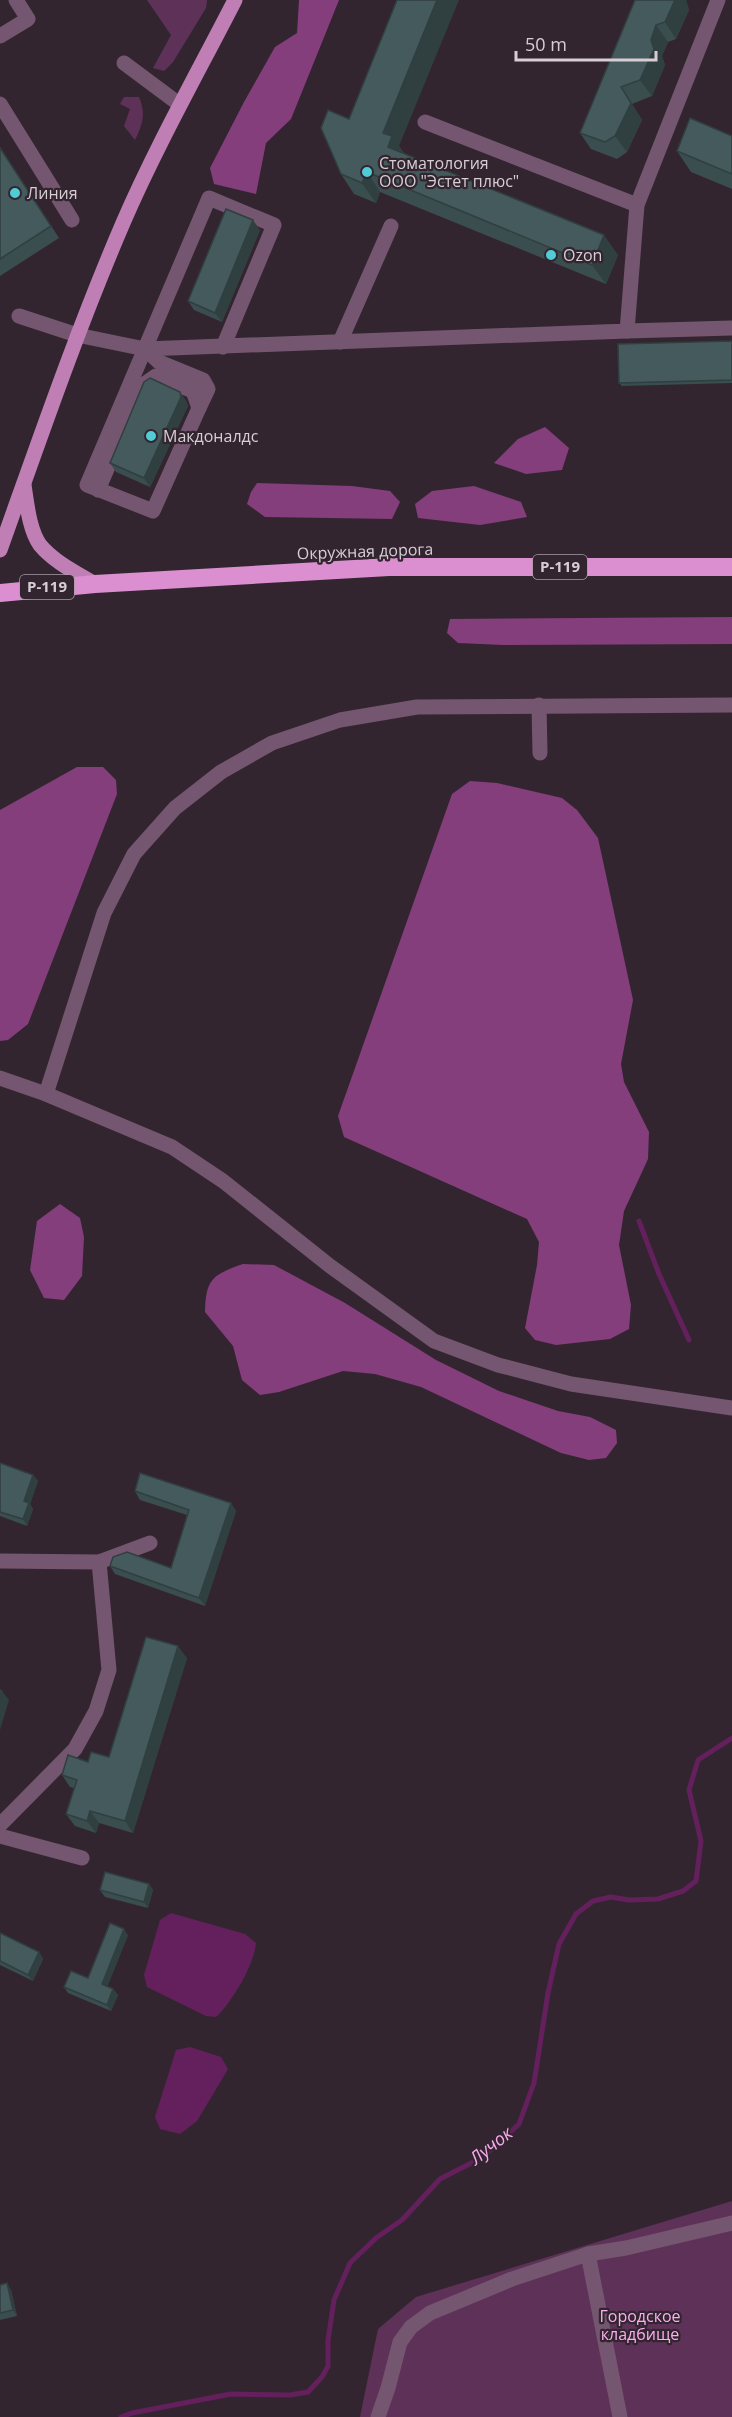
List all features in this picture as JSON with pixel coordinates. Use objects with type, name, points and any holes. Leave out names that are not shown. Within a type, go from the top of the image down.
[{"type":"highway","name":"Окружная дорога","points":[[0,593],[95,584],[389,567],[732,567]]},
{"type":"main road","points":[[221,26],[222,0]]},
{"type":"main road","points":[[0,550],[77,335],[124,222],[179,104],[234,0]]},
{"type":"main road","points":[[24,485],[30,519],[40,544],[61,563],[95,584]]},
{"type":"street","points":[[0,36],[28,18],[16,0]]},
{"type":"street","points":[[627,331],[637,205],[718,0]]},
{"type":"street","points":[[124,63],[179,104]]},
{"type":"street","points":[[0,104],[72,220]]},
{"type":"street","points":[[426,122],[637,205]]},
{"type":"street","points":[[145,349],[159,362],[203,380],[208,389],[153,510],[87,485],[209,198],[274,225],[223,347]]},
{"type":"street","points":[[339,342],[391,226]]},
{"type":"street","points":[[19,316],[77,335],[145,349],[732,328]]},
{"type":"street","points":[[98,490],[143,385],[156,376],[193,391],[199,408]]},
{"type":"street","points":[[539,705],[540,753]]},
{"type":"street","points":[[46,1094],[109,903],[134,855],[175,808],[202,786],[221,772],[272,743],[340,720],[417,707],[732,705]]},
{"type":"street","points":[[0,1077],[46,1094],[172,1148],[223,1181],[330,1266],[434,1341],[498,1365],[571,1384],[732,1408]]},
{"type":"street","points":[[0,1561],[99,1562],[150,1543]]},
{"type":"street","points":[[0,1826],[75,1749],[96,1711],[109,1670],[99,1562]]},
{"type":"street","points":[[0,1836],[82,1858]]},
{"type":"street","points":[[378,2417],[400,2342],[411,2327],[430,2313],[512,2279],[588,2254],[626,2248],[732,2223]]},
{"type":"street","points":[[588,2254],[620,2417]]},
{"type":"green space","points":[[147,0],[207,0],[206,8],[173,62],[164,71],[153,68],[171,35]]},
{"type":"green space","points":[[124,97],[139,97],[141,103],[143,119],[135,140],[124,126],[130,109],[120,104]]},
{"type":"green space","name":"Городское кладбище","points":[[732,2201],[732,2417],[360,2417],[378,2329],[416,2297]]},
{"type":"shaded area","points":[[299,0],[339,0],[291,119],[266,143],[256,194],[214,184],[210,168],[244,102],[275,47],[297,33]]},
{"type":"shaded area","points":[[545,427],[569,448],[562,470],[526,474],[494,463],[518,439]]},
{"type":"shaded area","points":[[257,483],[352,486],[390,491],[400,502],[392,519],[265,517],[247,504]]},
{"type":"shaded area","points":[[474,486],[521,502],[527,517],[480,525],[418,518],[415,504],[432,491]]},
{"type":"shaded area","points":[[732,617],[732,644],[503,645],[458,643],[447,633],[450,619]]},
{"type":"shaded area","points":[[77,767],[103,767],[116,780],[117,794],[28,1024],[8,1040],[0,1041],[0,810]]},
{"type":"shaded area","points":[[470,781],[497,783],[562,798],[577,810],[598,838],[633,1000],[621,1064],[624,1082],[649,1132],[648,1159],[624,1211],[619,1245],[631,1305],[629,1329],[610,1339],[556,1345],[535,1340],[525,1328],[539,1242],[527,1219],[344,1137],[338,1116],[452,794]]},
{"type":"shaded area","points":[[60,1204],[80,1218],[84,1237],[82,1276],[64,1300],[44,1298],[30,1270],[37,1221]]},
{"type":"shaded area","points":[[243,1264],[274,1265],[345,1303],[436,1360],[499,1391],[558,1411],[590,1417],[616,1430],[617,1443],[606,1458],[589,1460],[561,1453],[421,1387],[375,1374],[343,1371],[279,1392],[260,1395],[242,1380],[233,1346],[205,1312],[209,1285],[218,1275]]},
{"type":"shaded area","points":[[171,1913],[245,1934],[256,1943],[251,1962],[241,1983],[216,2017],[206,2016],[147,1987],[144,1975],[160,1920]]},
{"type":"shaded area","points":[[190,2047],[221,2057],[228,2069],[197,2121],[180,2134],[160,2129],[155,2117],[176,2050]]},
{"type":"building","points":[[397,0],[437,0],[383,133],[392,136],[388,147],[604,235],[592,265],[367,172],[362,183],[341,174],[321,128],[328,110],[349,119]]},
{"type":"building","points":[[635,0],[675,0],[665,22],[656,25],[651,40],[654,49],[640,80],[621,87],[631,103],[615,136],[605,142],[580,133]]},
{"type":"building","points":[[690,118],[732,136],[732,174],[677,151]]},
{"type":"building","name":"Линия","points":[[0,148],[51,226],[0,259]]},
{"type":"building","points":[[226,209],[253,220],[215,313],[188,301]]},
{"type":"building","points":[[732,341],[732,380],[619,383],[618,344]]},
{"type":"building","name":"Макдоналдс","points":[[150,378],[180,392],[181,397],[144,478],[110,463],[144,382]]},
{"type":"building","points":[[0,1463],[33,1475],[24,1501],[29,1503],[23,1519],[0,1512]]},
{"type":"building","points":[[140,1473],[231,1503],[199,1598],[110,1566],[113,1557],[127,1552],[171,1568],[189,1510],[135,1491]]},
{"type":"building","points":[[146,1637],[178,1646],[125,1821],[90,1811],[87,1821],[66,1814],[77,1780],[62,1775],[68,1755],[88,1762],[91,1752],[109,1757]]},
{"type":"building","points":[[105,1872],[149,1884],[144,1902],[100,1890]]},
{"type":"building","points":[[110,1923],[124,1929],[102,1984],[113,1989],[107,2005],[64,1987],[71,1971],[88,1978]]},
{"type":"building","points":[[0,1933],[39,1952],[28,1975],[0,1961]]},
{"type":"building","points":[[7,2283],[13,2310],[0,2313],[0,2285]]},
{"type":"waterway","points":[[639,1221],[659,1274],[689,1340]]},
{"type":"waterway","name":"Лучок","points":[[121,2417],[231,2394],[290,2395],[308,2392],[322,2377],[328,2366],[328,2340],[334,2300],[350,2263],[376,2238],[402,2220],[440,2179],[483,2157],[519,2124],[534,2083],[548,1993],[559,1944],[576,1914],[593,1901],[611,1897],[629,1900],[658,1899],[683,1891],[696,1881],[701,1841],[689,1790],[698,1760],[732,1738]]},
{"type":"place","name":"Стоматология ООО \"Эстет плюс\"","points":[[367,172]]},
{"type":"place","name":"Линия","points":[[15,193]]},
{"type":"place","name":"Ozon","points":[[551,255]]},
{"type":"place","name":"Макдоналдс","points":[[151,436]]}]
